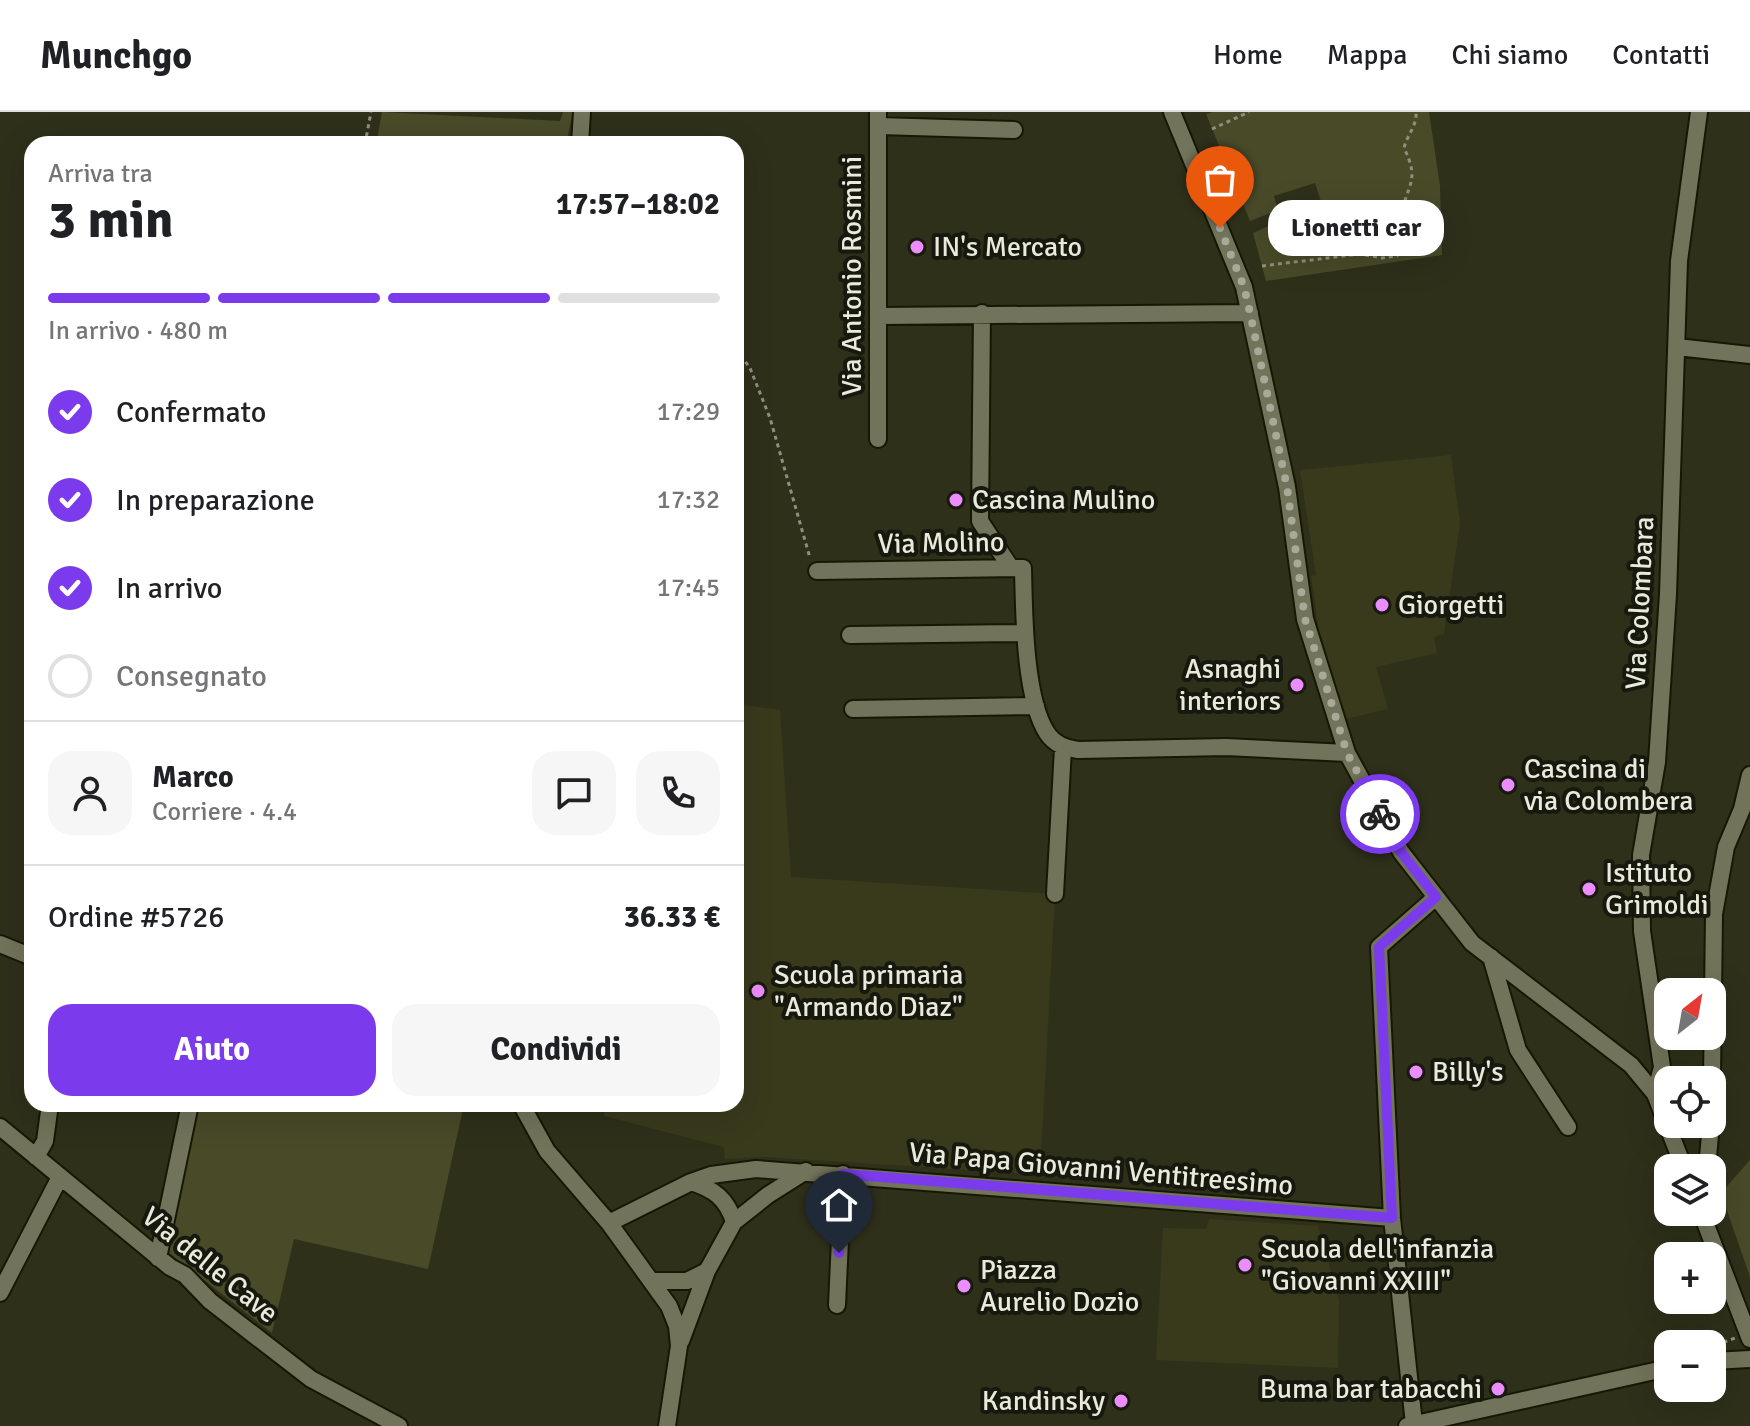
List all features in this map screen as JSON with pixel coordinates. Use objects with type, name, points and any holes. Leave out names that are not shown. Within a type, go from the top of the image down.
[{"type":"street","points":[[580,136],[582,112]]},
{"type":"street","points":[[1172,112],[1244,287],[1287,487],[1305,619],[1347,753],[1401,852],[1472,943],[1631,1065],[1654,1093]]},
{"type":"street","name":"Via Colombara","points":[[1662,1066],[1642,931],[1641,855],[1657,762],[1668,594],[1679,261],[1699,112]]},
{"type":"street","points":[[878,119],[1014,130]]},
{"type":"street","name":"Via Antonio Rosmini","points":[[878,119],[878,439]]},
{"type":"street","points":[[982,313],[980,521],[1011,568]]},
{"type":"street","points":[[878,316],[1250,313]]},
{"type":"street","points":[[1677,347],[1750,355]]},
{"type":"street","name":"Via Molino","points":[[817,571],[1023,568],[1024,633],[1036,706],[1048,734],[1063,748]]},
{"type":"street","points":[[850,635],[1024,633]]},
{"type":"street","points":[[853,709],[1036,706]]},
{"type":"street","points":[[1055,894],[1063,748],[1226,747],[1347,753]]},
{"type":"street","points":[[1712,1066],[1714,914],[1726,847],[1742,809],[1750,775]]},
{"type":"street","points":[[1436,897],[1379,947],[1392,1218],[1411,1425],[1654,1371]]},
{"type":"street","points":[[0,944],[24,954]]},
{"type":"street","points":[[1491,957],[1518,1050],[1568,1127]]},
{"type":"street","points":[[36,1157],[45,1141],[49,1112]]},
{"type":"street","points":[[164,1262],[189,1112]]},
{"type":"street","points":[[525,1112],[547,1151],[609,1223],[653,1281],[669,1306],[677,1326],[679,1346]]},
{"type":"street","name":"Via delle Cave","points":[[0,1127],[164,1262],[185,1275],[210,1301],[311,1379],[399,1426]]},
{"type":"street","name":"Via Papa Giovanni Ventitreesimo","points":[[609,1223],[691,1182],[711,1175],[756,1169],[1392,1218]]},
{"type":"street","points":[[667,1426],[679,1346],[707,1271],[734,1222],[806,1171]]},
{"type":"street","points":[[837,1305],[843,1174]]},
{"type":"street","points":[[0,1293],[60,1177]]},
{"type":"street","points":[[691,1182],[718,1194],[729,1207],[734,1222]]},
{"type":"street","points":[[1706,1226],[1749,1337]]},
{"type":"street","points":[[653,1281],[687,1281],[707,1271]]},
{"type":"street","points":[[1726,1360],[1750,1359]]},
{"type":"path","points":[[366,136],[371,112]]},
{"type":"path","points":[[1212,129],[1249,112]]},
{"type":"path","points":[[1262,266],[1360,254],[1382,258],[1397,256],[1401,217],[1413,167],[1404,148],[1417,122],[1416,112]]},
{"type":"path","points":[[744,360],[770,418],[807,552],[817,571]]},
{"type":"path","points":[[1726,1343],[1749,1337]]},
{"type":"shaded area","points":[[382,112],[560,121],[563,112],[573,112],[568,136],[378,136]]},
{"type":"shaded area","points":[[1429,112],[1440,186],[1442,255],[1266,281],[1253,233],[1282,220],[1289,237],[1328,223],[1315,183],[1274,196],[1278,210],[1250,221],[1206,114]]},
{"type":"shaded area","name":"Giorgetti","points":[[1451,455],[1460,523],[1444,634],[1434,637],[1437,653],[1376,667],[1388,709],[1341,720],[1324,666],[1311,576],[1316,575],[1300,470]]},
{"type":"shaded area","points":[[744,705],[780,710],[791,877],[1055,894],[1040,1174],[764,1157],[725,1159],[724,1147],[604,1116],[605,1112],[744,1112]]},
{"type":"shaded area","points":[[193,1112],[462,1112],[428,1269],[294,1239],[272,1333],[164,1249]]},
{"type":"shaded area","points":[[1750,1160],[1750,1277],[1726,1207],[1726,1187]]},
{"type":"shaded area","name":"Scuola dell'infanzia \"Giovanni XXIII\"","points":[[1209,1219],[1318,1226],[1339,1300],[1338,1368],[1156,1360],[1163,1228],[1206,1229]]},
{"type":"way so far","points":[[1220,228],[1244,287],[1250,313],[1287,487],[1305,619],[1347,753],[1380,814]]},
{"type":"place","name":"Lionetti car","points":[[1220,228]]},
{"type":"place","name":"IN's Mercato","points":[[917,247]]},
{"type":"place","name":"Cascina Mulino","points":[[956,500]]},
{"type":"place","name":"Giorgetti","points":[[1382,605]]},
{"type":"place","name":"Asnaghi interiors","points":[[1297,685]]},
{"type":"place","name":"Cascina di via Colombera","points":[[1508,785]]},
{"type":"place","name":"Istituto Grimoldi","points":[[1589,889]]},
{"type":"place","name":"Scuola primaria \"Armando Diaz\"","points":[[758,991]]},
{"type":"place","name":"Billy's","points":[[1416,1072]]},
{"type":"place","name":"Scuola dell'infanzia \"Giovanni XXIII\"","points":[[1245,1265]]},
{"type":"place","name":"Piazza Aurelio Dozio","points":[[964,1286]]},
{"type":"place","name":"Buma bar tabacchi","points":[[1498,1389]]},
{"type":"place","name":"Kandinsky","points":[[1121,1401]]},
{"type":"route","points":[[839,1253],[843,1174],[1392,1218],[1379,947],[1436,897],[1401,852],[1380,814]]}]
